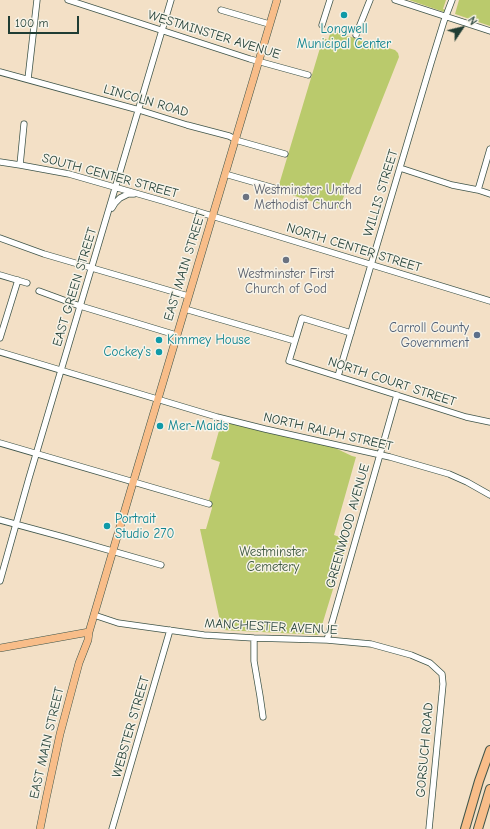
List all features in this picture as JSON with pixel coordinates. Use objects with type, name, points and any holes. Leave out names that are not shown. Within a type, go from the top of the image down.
[{"type":"highway","points":[[465,829],[490,750]]},
{"type":"highway","points":[[478,829],[490,789]]},
{"type":"main road","name":"EAST MAIN STREET","points":[[40,829],[60,734],[79,663],[82,644],[89,632],[176,335],[277,0]]},
{"type":"main road","points":[[0,648],[89,632]]},
{"type":"street","points":[[28,79],[37,0]]},
{"type":"street","name":"WESTMINSTER AVENUE","points":[[68,0],[209,46],[308,75]]},
{"type":"street","name":"EAST GREEN STREET","points":[[0,581],[171,0]]},
{"type":"street","points":[[322,25],[330,0]]},
{"type":"street","points":[[356,35],[370,0]]},
{"type":"street","points":[[395,0],[490,31]]},
{"type":"street","name":"WILLIS STREET","points":[[338,376],[431,63],[452,0]]},
{"type":"street","points":[[221,10],[269,24]]},
{"type":"street","name":"LINCOLN ROAD","points":[[0,72],[139,110],[285,154]]},
{"type":"street","points":[[20,165],[24,124]]},
{"type":"street","points":[[478,190],[490,149]]},
{"type":"street","name":"SOUTH CENTER STREET","points":[[0,162],[69,174],[212,216]]},
{"type":"street","points":[[400,168],[452,185],[490,194]]},
{"type":"street","points":[[224,174],[274,188]]},
{"type":"street","points":[[106,220],[115,203],[120,198],[128,194],[138,194]]},
{"type":"street","name":"NORTH CENTER STREET","points":[[212,216],[490,301]]},
{"type":"street","points":[[0,238],[44,254],[188,296]]},
{"type":"street","points":[[0,274],[27,283]]},
{"type":"street","points":[[0,338],[18,280]]},
{"type":"street","points":[[39,291],[81,306],[176,335]]},
{"type":"street","points":[[185,308],[295,341],[302,318],[351,333]]},
{"type":"street","name":"NORTH COURT STREET","points":[[295,341],[289,361],[466,417],[490,422]]},
{"type":"street","name":"NORTH RALPH STREET","points":[[0,352],[217,417],[390,456],[449,474],[467,482],[490,496]]},
{"type":"street","name":"GREENWOOD AVENUE","points":[[327,640],[396,395]]},
{"type":"street","points":[[0,443],[209,504]]},
{"type":"street","points":[[0,520],[161,565]]},
{"type":"street","name":"MANCHESTER AVENUE","points":[[94,615],[118,623],[204,635],[327,640],[372,644],[411,654],[430,663],[442,674]]},
{"type":"street","name":"WEBSTER STREET","points":[[112,829],[170,630]]},
{"type":"street","points":[[254,638],[254,661],[263,717]]},
{"type":"street","name":"GORSUCH ROAD","points":[[429,829],[443,684],[442,674]]},
{"type":"green space","points":[[409,0],[446,0],[443,9],[446,11],[444,12]]},
{"type":"green space","points":[[459,0],[490,0],[490,26],[455,14]]},
{"type":"green space","points":[[331,31],[395,50],[399,57],[340,206],[336,209],[279,191],[278,188],[323,38],[328,40]]},
{"type":"green space","name":"Westminster Cemetery","points":[[222,420],[333,447],[356,457],[334,535],[348,540],[319,635],[222,630],[200,529],[206,529],[212,508],[209,500],[220,462],[211,459]]},
{"type":"place","name":"Longwell Municipal Center","points":[[344,15]]},
{"type":"place","name":"Westminster United Methodist Church","points":[[246,197]]},
{"type":"place","name":"Westminster First Church of God","points":[[286,260]]},
{"type":"place","name":"Carroll County Government","points":[[477,335]]},
{"type":"place","name":"Kimmey House","points":[[159,340]]},
{"type":"place","name":"Cockey's","points":[[159,352]]},
{"type":"place","name":"Mer-Maids","points":[[160,426]]},
{"type":"place","name":"Portrait Studio 270","points":[[107,526]]}]
